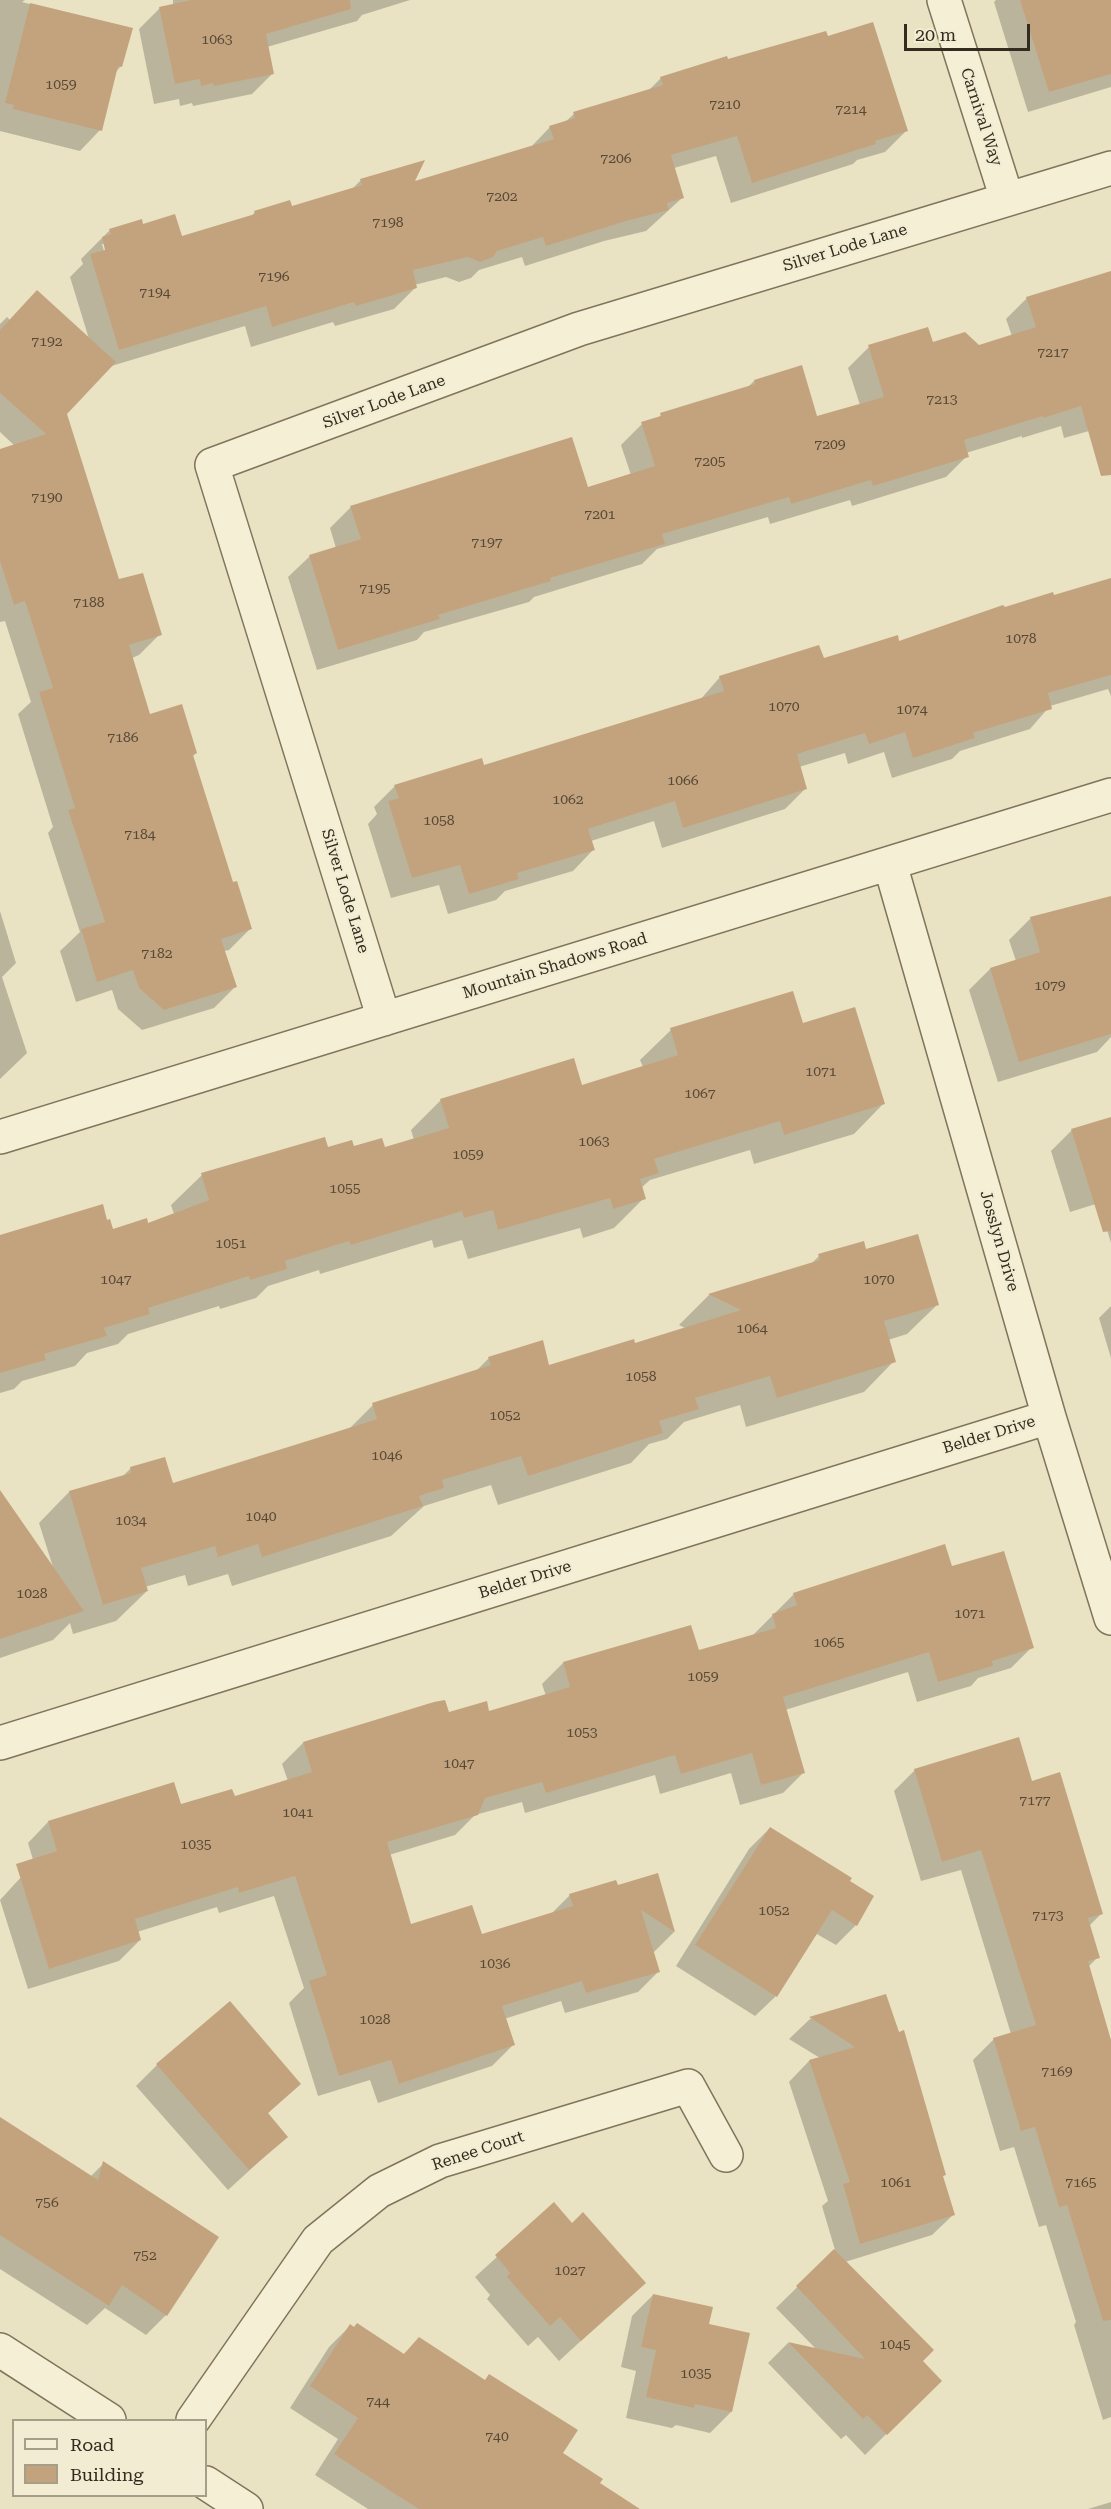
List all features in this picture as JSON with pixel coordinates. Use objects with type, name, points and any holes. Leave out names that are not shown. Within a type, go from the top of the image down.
[{"type":"street","name":"Carnival Way","points":[[944,0],[1007,199]]},
{"type":"street","name":"Silver Lode Lane","points":[[384,1019],[212,465],[579,329],[1111,168]]},
{"type":"street","name":"Mountain Shadows Road","points":[[0,1137],[1111,795]]},
{"type":"street","name":"Josslyn Drive","points":[[890,864],[1049,1417],[1111,1618]]},
{"type":"street","name":"Belder Drive","points":[[0,1743],[1049,1417]]},
{"type":"street","name":"Renee Court","points":[[194,2419],[318,2240],[379,2191],[440,2161],[688,2086],[726,2155]]},
{"type":"street","points":[[0,2350],[106,2419]]},
{"type":"street","points":[[207,2484],[246,2509]]},
{"type":"building","points":[[191,0],[350,0],[351,9],[266,34],[274,74],[214,86],[213,83],[201,86],[200,79],[175,84],[159,7]]},
{"type":"building","points":[[1020,0],[1111,0],[1111,74],[1049,92]]},
{"type":"building","points":[[30,3],[133,28],[122,67],[118,66],[102,131],[13,109],[14,105],[5,103]]},
{"type":"building","points":[[873,22],[908,131],[875,141],[876,144],[752,183],[737,136],[671,155],[684,198],[667,203],[669,210],[546,246],[543,237],[497,251],[493,257],[480,262],[468,257],[413,270],[417,288],[356,306],[354,302],[272,327],[266,306],[119,350],[90,254],[105,250],[102,237],[111,234],[109,229],[142,219],[143,224],[175,214],[182,236],[255,214],[254,211],[290,200],[292,206],[362,185],[360,179],[425,160],[415,181],[554,139],[549,126],[575,118],[573,112],[663,85],[660,77],[727,56],[728,59],[826,31],[828,36]]},
{"type":"building","points":[[1111,271],[1111,475],[1101,476],[1081,406],[964,440],[969,457],[873,486],[871,480],[791,504],[789,497],[662,534],[665,544],[550,578],[551,581],[438,615],[440,619],[338,650],[309,555],[361,539],[350,506],[572,437],[588,487],[655,466],[641,422],[661,416],[660,413],[755,384],[754,380],[802,365],[817,416],[884,397],[868,345],[928,327],[933,342],[965,332],[979,345],[1036,327],[1026,297]]},
{"type":"building","points":[[37,290],[116,362],[67,414],[119,579],[143,573],[162,635],[129,645],[150,714],[182,704],[197,753],[193,755],[233,882],[237,881],[252,929],[221,939],[237,987],[164,1010],[139,988],[133,970],[97,982],[81,929],[105,922],[68,810],[75,808],[39,692],[53,688],[25,601],[14,605],[0,561],[0,449],[46,434],[0,393],[0,330]]},
{"type":"building","points":[[1111,578],[1111,675],[1048,693],[1052,709],[973,733],[975,738],[913,758],[905,732],[869,744],[865,733],[797,754],[807,789],[683,828],[675,801],[588,829],[595,850],[517,873],[519,879],[469,894],[460,865],[412,878],[388,801],[399,798],[394,785],[482,758],[484,765],[724,691],[719,676],[819,645],[824,658],[898,635],[899,641],[1003,605],[1005,607],[1053,592],[1054,595]]},
{"type":"building","points":[[1111,896],[1111,1034],[1019,1062],[990,968],[1040,952],[1030,917]]},
{"type":"building","points":[[793,991],[803,1023],[855,1007],[885,1104],[784,1135],[780,1121],[654,1159],[659,1173],[640,1179],[646,1199],[613,1209],[610,1198],[498,1230],[493,1210],[464,1218],[462,1211],[351,1245],[349,1241],[285,1261],[287,1269],[250,1280],[249,1276],[148,1308],[150,1314],[104,1328],[107,1336],[44,1354],[46,1360],[0,1373],[0,1235],[103,1204],[107,1220],[110,1219],[113,1229],[147,1218],[148,1223],[209,1200],[201,1173],[325,1137],[328,1147],[352,1140],[354,1146],[382,1138],[385,1147],[449,1128],[440,1099],[574,1058],[582,1085],[678,1055],[670,1028]]},
{"type":"building","points":[[1111,1117],[1111,1231],[1103,1232],[1071,1129]]},
{"type":"building","points":[[918,1234],[939,1305],[884,1321],[896,1362],[777,1398],[770,1376],[695,1398],[699,1409],[659,1421],[663,1433],[528,1476],[521,1456],[442,1480],[444,1488],[419,1496],[423,1506],[262,1557],[258,1544],[218,1557],[215,1546],[141,1568],[148,1591],[103,1605],[69,1491],[131,1473],[130,1467],[165,1457],[173,1483],[377,1419],[372,1403],[491,1365],[488,1357],[543,1340],[549,1365],[634,1339],[635,1343],[741,1310],[708,1294],[820,1260],[818,1254],[864,1241],[866,1249]]},
{"type":"building","points":[[0,1490],[84,1611],[0,1639]]},
{"type":"building","points":[[945,1544],[952,1566],[1004,1551],[1034,1648],[992,1661],[993,1666],[938,1682],[929,1652],[783,1697],[805,1773],[761,1785],[752,1753],[681,1774],[675,1755],[546,1793],[542,1782],[485,1798],[478,1815],[387,1842],[411,1924],[472,1905],[482,1934],[573,1906],[569,1894],[616,1880],[618,1885],[658,1873],[675,1932],[641,1910],[660,1972],[586,1993],[582,1981],[502,2006],[515,2045],[399,2084],[391,2060],[339,2076],[309,1981],[327,1975],[295,1876],[239,1893],[238,1887],[135,1919],[141,1940],[49,1969],[16,1864],[57,1851],[48,1821],[174,1782],[181,1804],[232,1789],[235,1796],[312,1772],[303,1742],[434,1702],[445,1700],[449,1712],[487,1701],[489,1711],[570,1687],[563,1662],[691,1625],[699,1650],[776,1628],[772,1614],[797,1605],[793,1593]]},
{"type":"building","points":[[1019,1737],[1032,1781],[1060,1772],[1103,1914],[1088,1918],[1100,1958],[1088,1961],[1111,2040],[1111,2320],[1103,2321],[1067,2205],[1059,2207],[1035,2127],[1021,2131],[993,2038],[1036,2025],[981,1850],[942,1862],[914,1769]]},
{"type":"building","points":[[770,1827],[852,1878],[850,1881],[874,1896],[857,1926],[832,1910],[777,1997],[695,1945]]},
{"type":"building","points":[[886,1994],[899,2032],[904,2030],[946,2175],[943,2176],[955,2215],[860,2244],[843,2184],[850,2182],[809,2060],[855,2047],[809,2017]]},
{"type":"building","points":[[230,2001],[301,2084],[268,2113],[288,2137],[249,2170],[156,2064]]},
{"type":"building","points":[[0,2117],[98,2180],[103,2161],[219,2237],[167,2316],[122,2285],[109,2306],[0,2235]]},
{"type":"building","points":[[554,2202],[572,2223],[583,2212],[646,2283],[581,2341],[560,2317],[550,2326],[507,2277],[510,2273],[495,2255]]},
{"type":"building","points":[[834,2249],[934,2350],[923,2361],[942,2381],[887,2435],[867,2415],[863,2419],[788,2342],[865,2359],[796,2286]]},
{"type":"building","points":[[653,2294],[713,2307],[709,2324],[750,2333],[732,2412],[695,2404],[694,2408],[646,2397],[656,2350],[641,2347]]},
{"type":"building","points":[[357,2323],[404,2354],[419,2337],[485,2380],[489,2374],[578,2430],[563,2453],[603,2479],[600,2483],[640,2509],[419,2509],[334,2454],[358,2418],[310,2386],[350,2324],[354,2327]]}]
